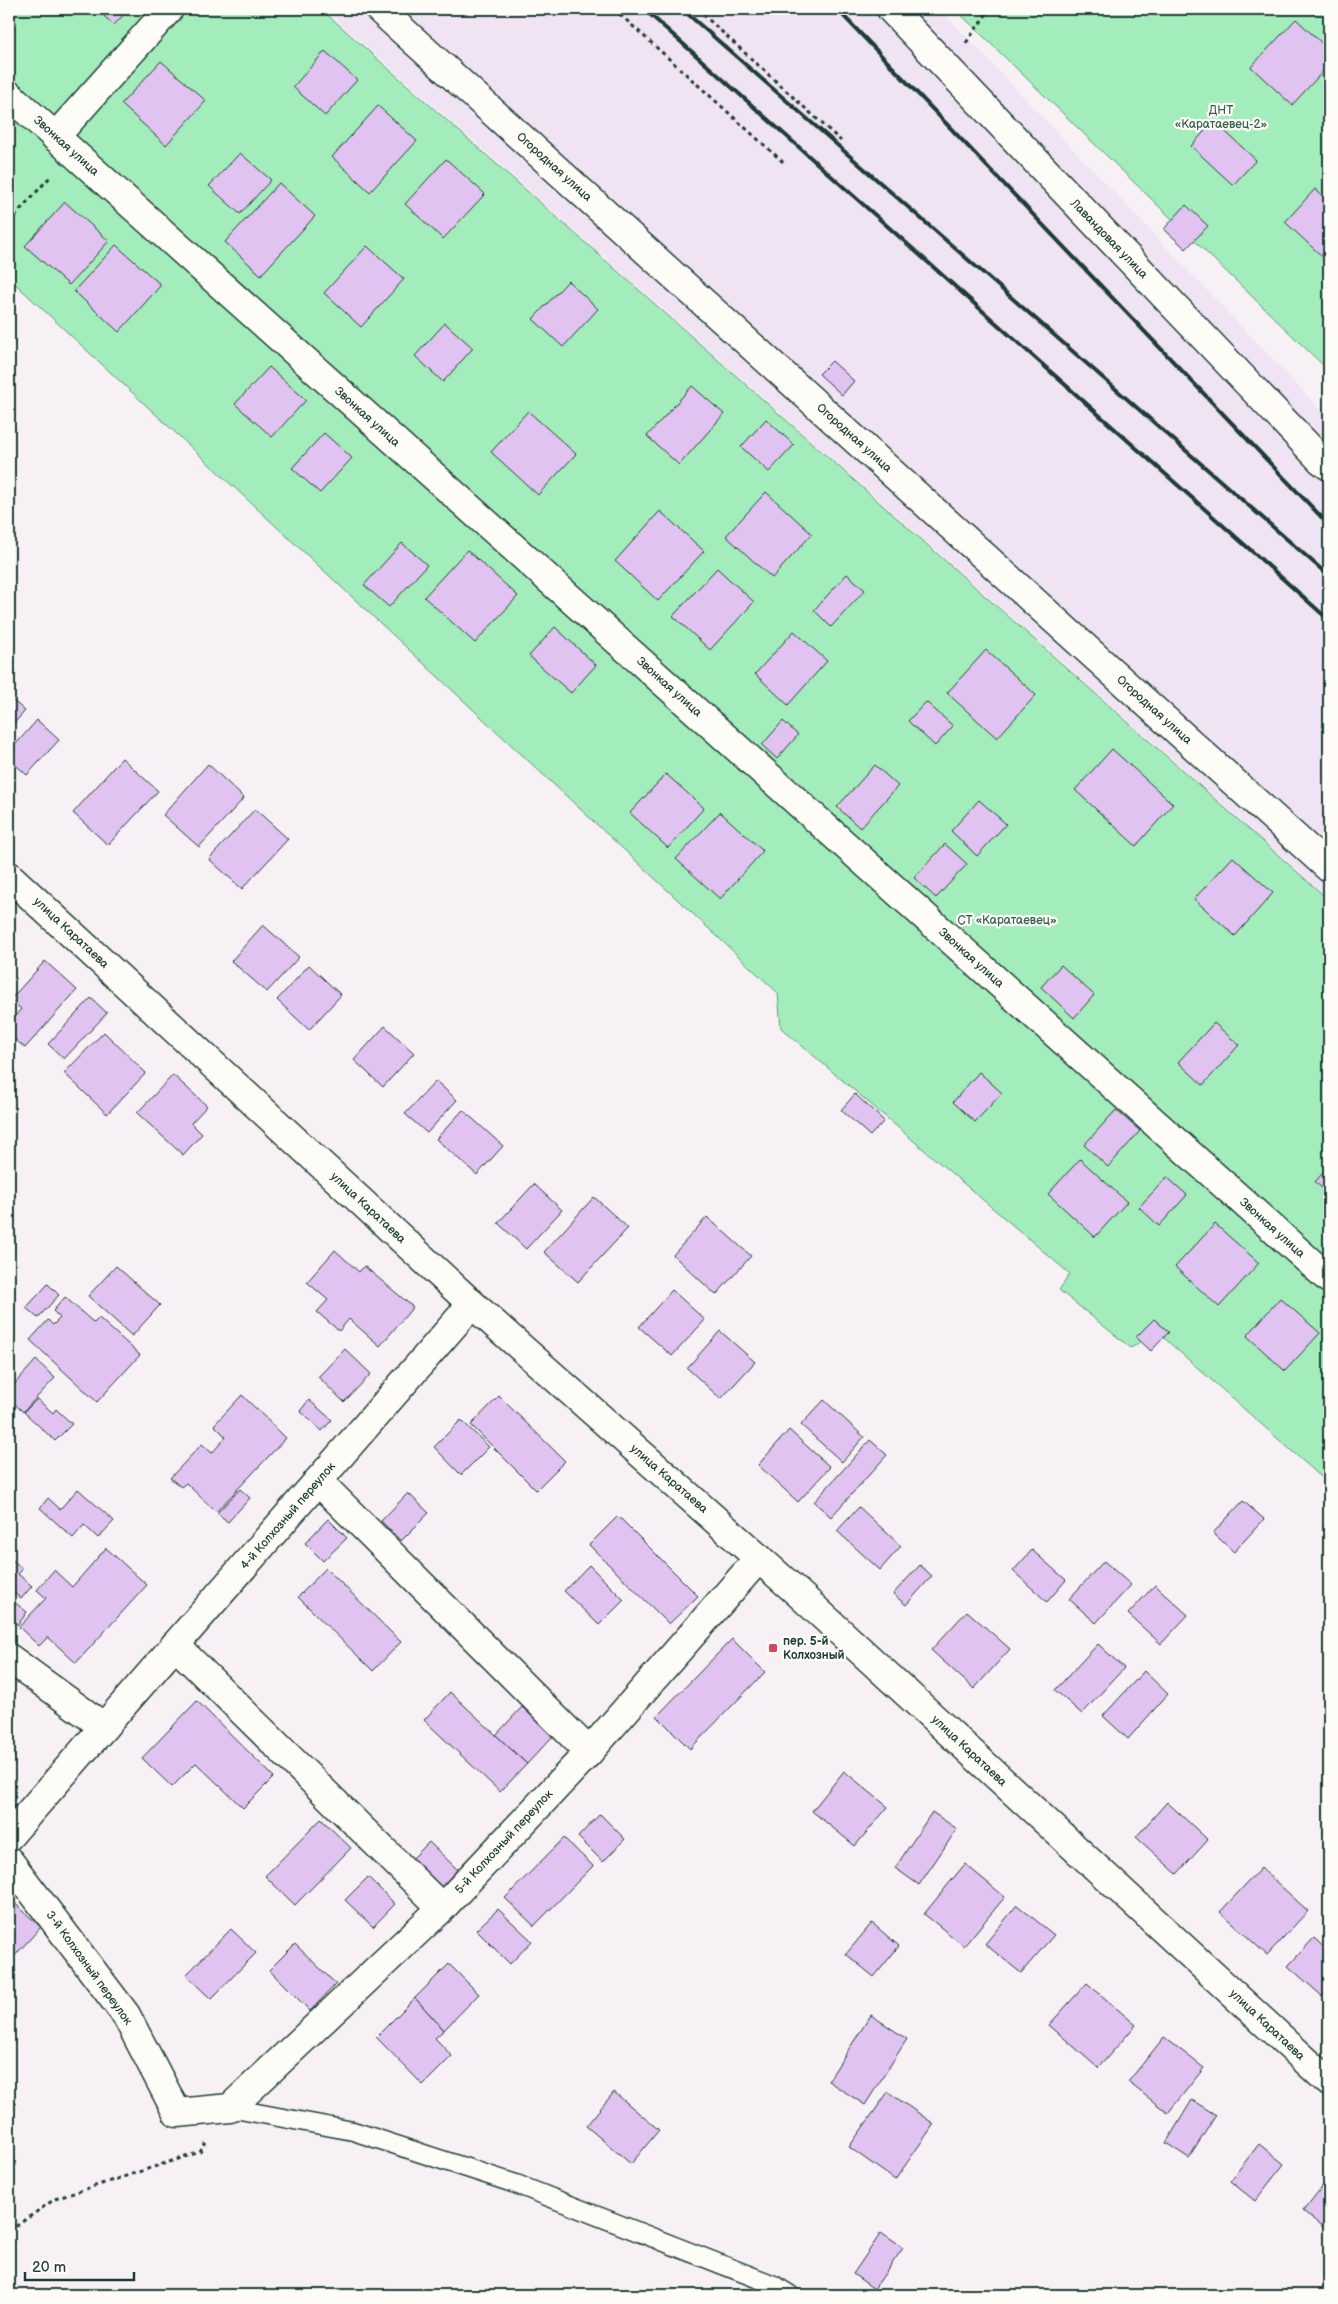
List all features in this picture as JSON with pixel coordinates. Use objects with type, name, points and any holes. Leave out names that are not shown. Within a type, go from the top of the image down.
[{"type":"street","points":[[64,144],[169,9]]},
{"type":"street","name":"Огородная улица","points":[[379,9],[1329,868]]},
{"type":"street","name":"Лавандовая улица","points":[[890,9],[1314,453],[1329,466]]},
{"type":"street","name":"Звонкая улица","points":[[9,95],[1329,1279]]},
{"type":"street","name":"улица Каратаева","points":[[9,876],[472,1304],[759,1558],[1329,2082]]},
{"type":"street","name":"4-й Колхозный переулок","points":[[9,1836],[472,1304]]},
{"type":"street","points":[[318,1481],[589,1752]]},
{"type":"street","name":"5-й Колхозный переулок","points":[[230,2108],[442,1908],[589,1752],[759,1558]]},
{"type":"street","points":[[175,1645],[442,1908]]},
{"type":"street","points":[[9,1658],[104,1727]]},
{"type":"street","name":"3-й Колхозный переулок","points":[[9,1861],[126,2014],[176,2113],[230,2108]]},
{"type":"lane","points":[[230,2108],[353,2131],[516,2184],[774,2285],[790,2295]]},
{"type":"path","points":[[614,9],[783,162]]},
{"type":"path","points":[[697,9],[841,140]]},
{"type":"path","points":[[9,222],[64,144]]},
{"type":"path","points":[[9,2231],[56,2200],[200,2152],[230,2108]]},
{"type":"shaded area","points":[[324,9],[940,9],[1329,419],[1329,898]]},
{"type":"green space","name":"СТ «Каратаевец»","points":[[9,9],[321,9],[1329,900],[1329,1484],[1156,1331],[1131,1348],[1059,1290],[1070,1274],[781,1028],[778,993],[9,278]]},
{"type":"green space","name":"ДНТ «Каратаевец-2»","points":[[955,9],[1329,9],[1329,371]]},
{"type":"building","points":[[96,9],[129,9],[114,25]]},
{"type":"building","points":[[1296,19],[1329,50],[1329,65],[1292,105],[1251,67]]},
{"type":"building","points":[[325,51],[357,80],[325,116],[293,87]]},
{"type":"building","points":[[161,61],[206,101],[166,145],[121,104]]},
{"type":"building","points":[[378,106],[417,141],[370,192],[332,157]]},
{"type":"building","points":[[1214,121],[1256,160],[1233,185],[1191,146]]},
{"type":"building","points":[[240,153],[271,180],[240,214],[209,186]]},
{"type":"building","points":[[446,159],[485,194],[443,239],[405,204]]},
{"type":"building","points":[[279,183],[315,216],[261,275],[225,242]]},
{"type":"building","points":[[1315,189],[1329,202],[1329,259],[1327,261],[1285,222]]},
{"type":"building","points":[[65,202],[109,241],[69,285],[25,246]]},
{"type":"building","points":[[1186,205],[1208,226],[1186,249],[1164,229]]},
{"type":"building","points":[[116,245],[161,285],[119,332],[74,291]]},
{"type":"building","points":[[367,246],[404,279],[361,327],[324,293]]},
{"type":"building","points":[[568,281],[598,309],[563,347],[533,319]]},
{"type":"building","points":[[445,323],[473,348],[443,382],[415,356]]},
{"type":"building","points":[[832,361],[854,381],[842,395],[819,374]]},
{"type":"building","points":[[269,367],[306,400],[272,437],[235,404]]},
{"type":"building","points":[[692,386],[724,414],[679,465],[647,436]]},
{"type":"building","points":[[528,411],[576,454],[538,495],[491,452]]},
{"type":"building","points":[[766,419],[794,445],[769,472],[741,447]]},
{"type":"building","points":[[324,433],[352,458],[320,493],[292,468]]},
{"type":"building","points":[[766,492],[812,534],[772,578],[726,536]]},
{"type":"building","points":[[660,511],[704,551],[658,601],[615,561]]},
{"type":"building","points":[[402,543],[427,565],[389,607],[364,585]]},
{"type":"building","points":[[467,550],[518,596],[475,643],[424,597]]},
{"type":"building","points":[[717,568],[754,602],[710,650],[673,616]]},
{"type":"building","points":[[847,574],[865,590],[831,627],[814,610]]},
{"type":"building","points":[[555,627],[596,665],[571,693],[529,656]]},
{"type":"building","points":[[794,631],[827,661],[788,705],[755,674]]},
{"type":"building","points":[[986,650],[1036,695],[997,738],[947,693]]},
{"type":"building","points":[[9,697],[25,711],[9,729]]},
{"type":"building","points":[[926,702],[953,726],[935,746],[908,721]]},
{"type":"building","points":[[37,720],[59,740],[27,775],[9,759],[9,752]]},
{"type":"building","points":[[783,721],[798,735],[777,759],[762,745]]},
{"type":"building","points":[[1112,749],[1173,804],[1136,846],[1075,790]]},
{"type":"building","points":[[122,758],[158,791],[108,845],[73,813]]},
{"type":"building","points":[[208,764],[244,798],[199,847],[163,815]]},
{"type":"building","points":[[875,765],[898,786],[860,828],[837,807]]},
{"type":"building","points":[[666,774],[704,808],[668,848],[630,813]]},
{"type":"building","points":[[979,800],[1006,824],[977,856],[951,831]]},
{"type":"building","points":[[255,809],[288,839],[242,889],[209,859]]},
{"type":"building","points":[[720,812],[763,851],[720,899],[676,859]]},
{"type":"building","points":[[945,844],[967,864],[936,898],[914,878]]},
{"type":"building","points":[[1233,857],[1273,893],[1235,936],[1194,899]]},
{"type":"building","points":[[263,925],[299,957],[267,992],[231,961]]},
{"type":"building","points":[[45,961],[77,990],[25,1048],[9,1034],[9,1023],[21,1009],[10,1000]]},
{"type":"building","points":[[309,965],[341,995],[309,1030],[277,1000]]},
{"type":"building","points":[[1061,965],[1094,995],[1074,1018],[1041,987]]},
{"type":"building","points":[[91,998],[107,1013],[64,1059],[48,1044]]},
{"type":"building","points":[[1214,1023],[1239,1045],[1203,1085],[1178,1062]]},
{"type":"building","points":[[385,1026],[414,1053],[383,1087],[354,1060]]},
{"type":"building","points":[[104,1032],[146,1073],[107,1114],[64,1073]]},
{"type":"building","points":[[979,1072],[1002,1093],[975,1122],[953,1102]]},
{"type":"building","points":[[173,1075],[207,1106],[191,1123],[202,1134],[183,1155],[137,1113]]},
{"type":"building","points":[[436,1081],[457,1100],[427,1133],[405,1114]]},
{"type":"building","points":[[855,1094],[884,1121],[870,1136],[841,1110]]},
{"type":"building","points":[[463,1110],[503,1146],[477,1175],[436,1139]]},
{"type":"building","points":[[1116,1110],[1140,1131],[1108,1167],[1084,1145]]},
{"type":"building","points":[[1080,1159],[1127,1202],[1095,1237],[1048,1194]]},
{"type":"building","points":[[1329,1166],[1329,1194],[1315,1182]]},
{"type":"building","points":[[1167,1177],[1187,1195],[1159,1226],[1139,1207]]},
{"type":"building","points":[[534,1184],[562,1210],[526,1249],[498,1223]]},
{"type":"building","points":[[594,1197],[628,1228],[578,1282],[544,1252]]},
{"type":"building","points":[[707,1217],[751,1256],[716,1295],[673,1255]]},
{"type":"building","points":[[1215,1224],[1259,1263],[1219,1307],[1175,1267]]},
{"type":"building","points":[[335,1250],[359,1272],[364,1266],[413,1307],[380,1346],[349,1319],[339,1331],[317,1312],[328,1300],[307,1282]]},
{"type":"building","points":[[116,1266],[160,1305],[132,1336],[88,1296]]},
{"type":"building","points":[[48,1284],[59,1295],[38,1318],[26,1308]]},
{"type":"building","points":[[672,1290],[705,1320],[672,1356],[639,1327]]},
{"type":"building","points":[[65,1297],[94,1323],[99,1318],[140,1355],[97,1402],[30,1340],[48,1320],[53,1325],[60,1318],[53,1311]]},
{"type":"building","points":[[1280,1298],[1320,1333],[1285,1371],[1247,1336]]},
{"type":"building","points":[[1154,1319],[1169,1332],[1151,1351],[1136,1337]]},
{"type":"building","points":[[720,1331],[755,1362],[721,1399],[687,1368]]},
{"type":"building","points":[[345,1349],[371,1374],[344,1402],[318,1377]]},
{"type":"building","points":[[36,1360],[55,1378],[23,1412],[9,1398],[9,1390]]},
{"type":"building","points":[[242,1395],[286,1438],[216,1512],[186,1483],[181,1487],[170,1478],[202,1444],[212,1453],[226,1437],[214,1425]]},
{"type":"building","points":[[499,1396],[565,1461],[536,1490],[471,1425]]},
{"type":"building","points":[[37,1399],[53,1413],[56,1409],[72,1424],[55,1441],[24,1412]]},
{"type":"building","points":[[309,1400],[332,1420],[322,1431],[300,1411]]},
{"type":"building","points":[[824,1400],[864,1437],[842,1462],[801,1425]]},
{"type":"building","points":[[461,1420],[489,1447],[461,1475],[434,1447]]},
{"type":"building","points":[[789,1430],[830,1467],[798,1502],[758,1465]]},
{"type":"building","points":[[870,1440],[887,1455],[831,1517],[814,1502]]},
{"type":"building","points":[[78,1489],[114,1521],[98,1538],[84,1525],[73,1538],[40,1508],[48,1498],[60,1509]]},
{"type":"building","points":[[240,1489],[250,1498],[228,1522],[217,1513]]},
{"type":"building","points":[[408,1493],[429,1513],[401,1541],[381,1521]]},
{"type":"building","points":[[1243,1501],[1264,1519],[1234,1552],[1213,1533]]},
{"type":"building","points":[[859,1507],[901,1546],[880,1570],[837,1531]]},
{"type":"building","points":[[618,1516],[698,1596],[669,1624],[589,1545]]},
{"type":"building","points":[[328,1519],[347,1538],[323,1561],[305,1543]]},
{"type":"building","points":[[106,1548],[147,1585],[76,1663],[48,1637],[39,1646],[19,1627],[46,1598],[37,1590],[54,1570],[72,1587]]},
{"type":"building","points":[[1032,1550],[1066,1580],[1047,1602],[1013,1571]]},
{"type":"building","points":[[9,1557],[23,1569],[18,1574],[32,1586],[21,1599],[9,1588]]},
{"type":"building","points":[[1104,1561],[1131,1585],[1096,1623],[1069,1599]]},
{"type":"building","points":[[589,1565],[624,1600],[599,1625],[564,1591]]},
{"type":"building","points":[[920,1565],[932,1576],[906,1605],[893,1594]]},
{"type":"building","points":[[326,1568],[401,1642],[373,1671],[298,1597]]},
{"type":"building","points":[[1155,1585],[1188,1615],[1161,1644],[1128,1614]]},
{"type":"building","points":[[9,1598],[27,1612],[18,1625],[9,1618]]},
{"type":"building","points":[[967,1611],[1010,1649],[974,1689],[931,1650]]},
{"type":"building","points":[[732,1639],[765,1672],[690,1749],[657,1716]]},
{"type":"building","points":[[1098,1644],[1124,1668],[1082,1714],[1055,1690]]},
{"type":"building","points":[[1144,1671],[1168,1694],[1128,1739],[1103,1716]]},
{"type":"building","points":[[450,1692],[527,1764],[500,1792],[424,1720]]},
{"type":"building","points":[[197,1701],[274,1777],[243,1808],[196,1763],[172,1787],[142,1758]]},
{"type":"building","points":[[522,1707],[553,1736],[527,1764],[496,1735]]},
{"type":"building","points":[[9,1752],[15,1756],[9,1765]]},
{"type":"building","points":[[844,1771],[888,1807],[855,1846],[812,1811]]},
{"type":"building","points":[[1167,1802],[1208,1840],[1177,1874],[1136,1837]]},
{"type":"building","points":[[932,1812],[957,1829],[919,1885],[895,1868]]},
{"type":"building","points":[[600,1814],[625,1839],[603,1862],[578,1837]]},
{"type":"building","points":[[321,1819],[351,1848],[295,1905],[265,1876]]},
{"type":"building","points":[[564,1838],[593,1866],[534,1926],[505,1898]]},
{"type":"building","points":[[429,1842],[458,1870],[441,1887],[412,1859]]},
{"type":"building","points":[[965,1864],[1005,1897],[964,1946],[924,1914]]},
{"type":"building","points":[[1261,1868],[1308,1911],[1267,1955],[1220,1912]]},
{"type":"building","points":[[368,1877],[395,1904],[373,1927],[345,1900]]},
{"type":"building","points":[[9,1898],[41,1927],[9,1962]]},
{"type":"building","points":[[1017,1905],[1054,1935],[1021,1973],[985,1944]]},
{"type":"building","points":[[498,1909],[532,1941],[510,1964],[476,1930]]},
{"type":"building","points":[[872,1923],[899,1946],[874,1977],[846,1954]]},
{"type":"building","points":[[231,1929],[256,1953],[211,1999],[186,1975]]},
{"type":"building","points":[[1314,1938],[1329,1952],[1329,1988],[1322,1996],[1288,1966]]},
{"type":"building","points":[[295,1944],[336,1984],[310,2011],[269,1970]]},
{"type":"building","points":[[449,1964],[479,1994],[444,2030],[415,1998]]},
{"type":"building","points":[[1087,1983],[1136,2025],[1098,2068],[1049,2025]]},
{"type":"building","points":[[415,1998],[444,2030],[435,2038],[452,2056],[423,2085],[376,2037]]},
{"type":"building","points":[[871,2015],[907,2039],[865,2105],[828,2081]]},
{"type":"building","points":[[1164,2037],[1204,2068],[1168,2113],[1128,2082]]},
{"type":"building","points":[[614,2092],[659,2130],[631,2164],[586,2126]]},
{"type":"building","points":[[888,2092],[934,2124],[895,2180],[849,2147]]},
{"type":"building","points":[[1192,2100],[1216,2115],[1189,2158],[1166,2143]]},
{"type":"building","points":[[1259,2144],[1284,2164],[1255,2201],[1230,2181]]},
{"type":"building","points":[[1329,2178],[1329,2232],[1303,2211]]},
{"type":"building","points":[[881,2233],[903,2248],[874,2289],[853,2274]]},
{"type":"railway","points":[[644,9],[1329,620]]},
{"type":"railway","points":[[682,9],[1329,576]]},
{"type":"railway","points":[[837,9],[1329,525]]},
{"type":"place","name":"пер. 5-й Колхозный","points":[[773,1648]]}]
